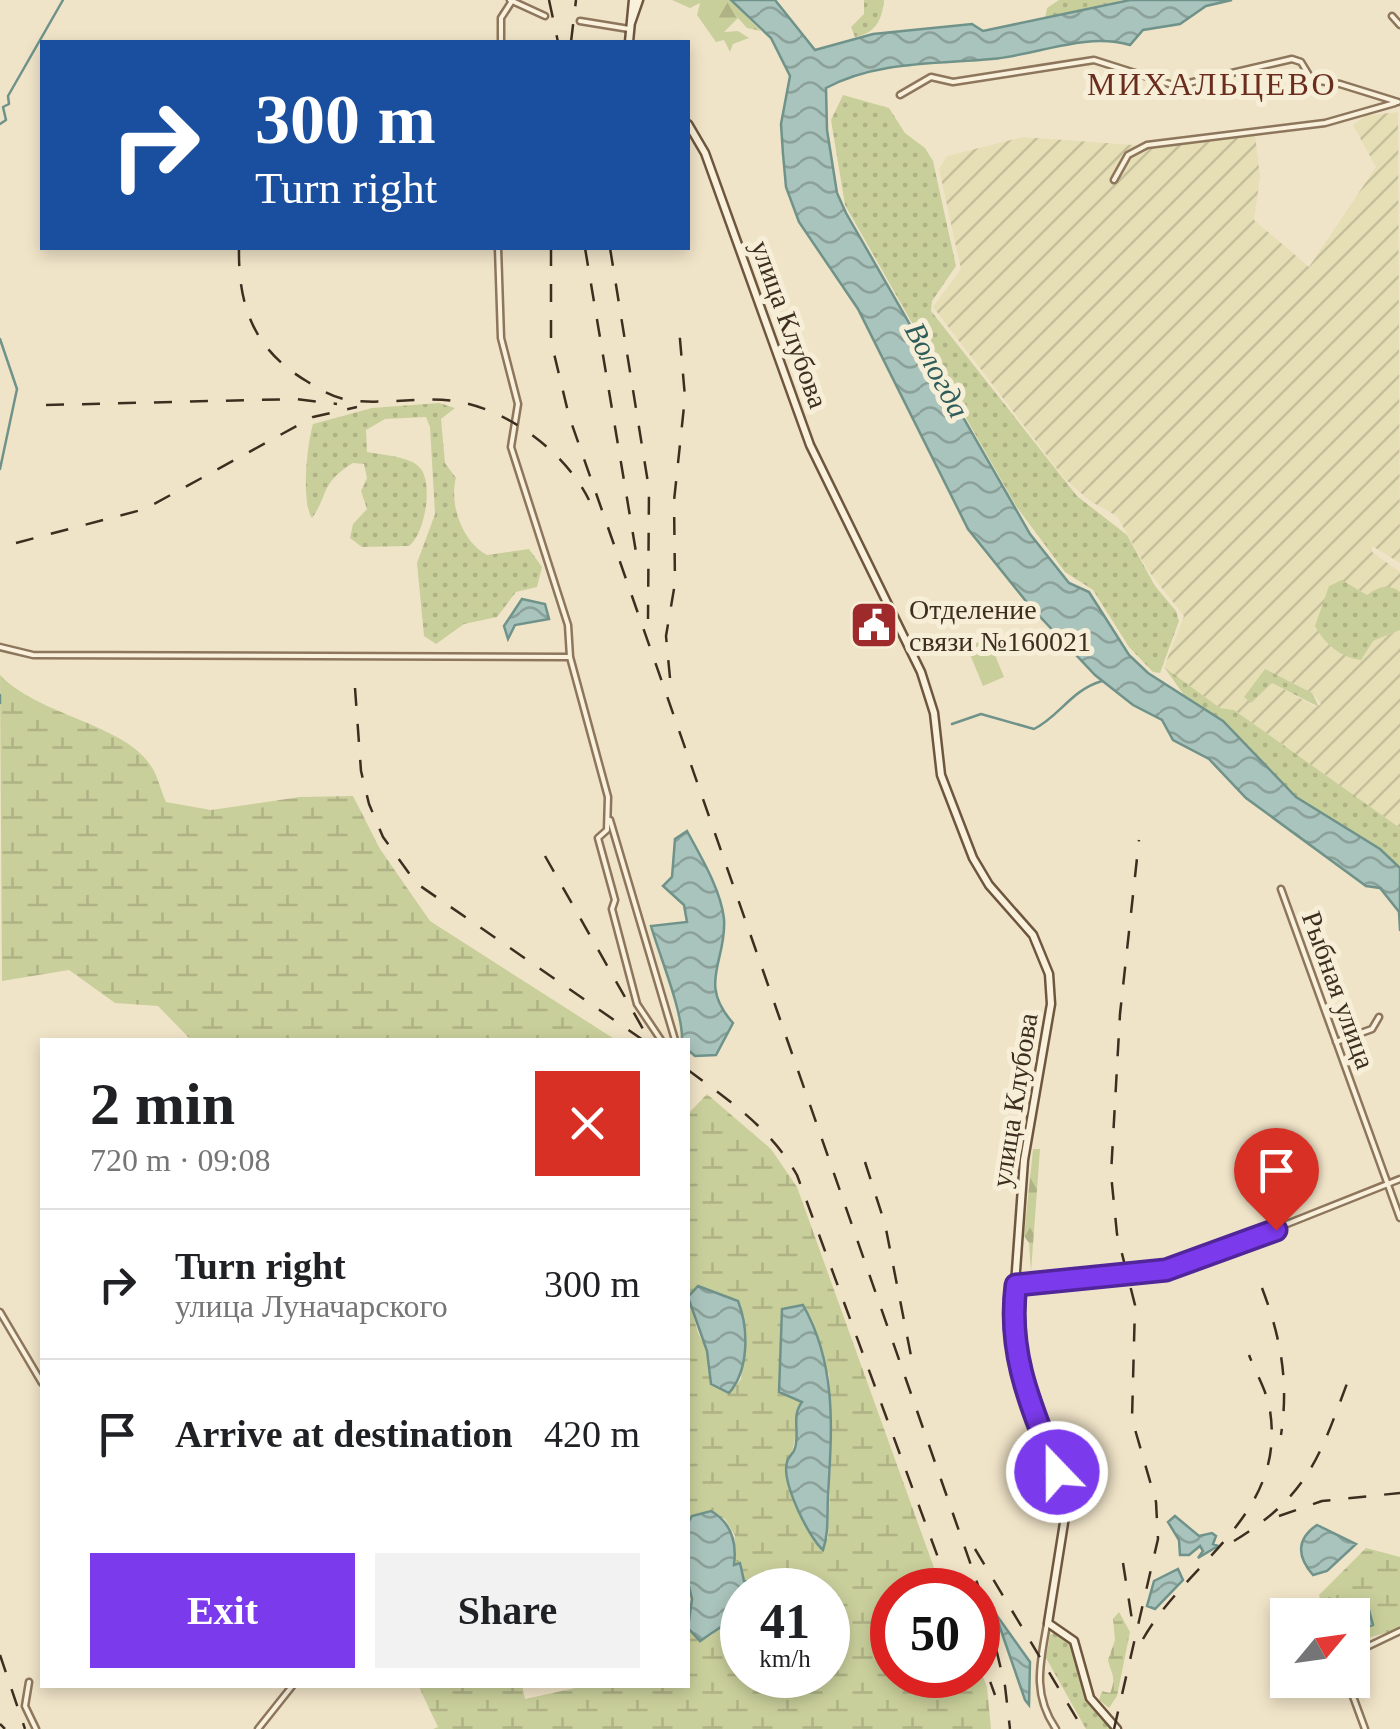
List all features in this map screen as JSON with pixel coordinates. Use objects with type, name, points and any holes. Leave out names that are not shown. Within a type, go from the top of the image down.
[{"type":"main road","points":[[629,40],[636,0]]},
{"type":"main road","name":"улица Клубова","points":[[690,127],[705,153],[810,445],[921,672],[933,708],[938,766],[973,858],[990,886],[1032,935],[1048,968],[1052,996],[1025,1152],[1012,1332],[1017,1366],[1067,1504],[1048,1622]]},
{"type":"main road","points":[[1048,1622],[1074,1641],[1088,1695],[1116,1729]]},
{"type":"street","points":[[501,40],[502,18],[511,0],[546,16]]},
{"type":"street","points":[[1392,16],[1400,25]]},
{"type":"street","points":[[580,21],[628,28]]},
{"type":"street","points":[[900,96],[931,77],[953,82],[1094,60],[1176,86],[1292,59],[1300,62],[1312,80],[1399,102]]},
{"type":"street","points":[[1114,180],[1128,156],[1146,145],[1325,123],[1399,102]]},
{"type":"street","points":[[498,250],[501,338],[518,404],[512,447],[568,625],[570,658],[609,816],[674,1038]]},
{"type":"street","points":[[0,647],[33,655],[570,658]]},
{"type":"street","points":[[609,816],[607,830],[598,838],[615,900],[612,909],[637,1004],[660,1038]]},
{"type":"street","name":"Рыбная улица","points":[[1282,889],[1400,1218]]},
{"type":"street","points":[[1336,1042],[1372,1029],[1379,1017]]},
{"type":"street","points":[[1016,1285],[1174,1269],[1400,1179]]},
{"type":"street","points":[[0,1312],[40,1380]]},
{"type":"street","name":"улица Клубова","points":[[1048,1622],[1038,1684],[1041,1702],[1056,1729]]},
{"type":"street","points":[[1370,1646],[1400,1631]]},
{"type":"street","points":[[30,1682],[25,1706],[36,1729]]},
{"type":"street","points":[[258,1729],[291,1688]]},
{"type":"street","points":[[1353,1698],[1365,1729]]},
{"type":"shaded area","points":[[1398,112],[1400,563],[1372,546],[1372,552],[1400,572],[1400,592],[1392,587],[1367,595],[1348,583],[1373,641],[1400,630],[1400,828],[1234,710],[1220,708],[1164,667],[1184,616],[1147,569],[1117,516],[1090,501],[1065,479],[933,307],[961,269],[939,169],[947,156],[1023,137],[1147,146],[1255,135],[1260,177],[1254,220],[1309,267],[1376,167],[1353,125],[1365,116]],"holes":[[[1265,669],[1312,693],[1321,704],[1316,707],[1272,683],[1251,702]]]},
{"type":"green space","points":[[672,0],[730,0],[761,31],[747,28],[738,18],[724,32],[738,31],[749,38],[733,44],[730,52],[724,40],[716,42],[697,15],[700,3],[690,8]]},
{"type":"green space","points":[[864,0],[884,0],[882,14],[873,29],[855,37],[851,27],[864,14]]},
{"type":"green space","points":[[1059,0],[1122,0],[1045,18],[1047,8]]},
{"type":"green space","points":[[843,95],[889,108],[905,133],[925,148],[933,161],[956,266],[932,301],[931,311],[1077,496],[1127,535],[1155,586],[1176,611],[1179,621],[1160,673],[1153,672],[1129,647],[1093,590],[1065,572],[1016,506],[845,205],[831,120]]},
{"type":"green space","points":[[439,403],[455,408],[441,419],[445,463],[456,478],[454,499],[464,532],[487,555],[529,549],[542,567],[537,587],[516,592],[497,617],[464,624],[436,644],[424,636],[417,563],[435,514],[430,427],[426,417],[385,419],[366,430],[367,452],[411,461],[425,476],[423,521],[409,546],[362,547],[350,538],[353,524],[367,509],[361,491],[367,478],[364,464],[353,463],[335,477],[312,518],[306,486],[313,424],[372,408]]},
{"type":"green space","points":[[1342,580],[1367,595],[1384,587],[1400,592],[1400,630],[1373,641],[1361,660],[1334,649],[1315,626],[1329,586]]},
{"type":"green space","points":[[988,638],[1004,677],[983,686],[967,647]]},
{"type":"green space","points":[[1164,667],[1220,708],[1234,710],[1400,828],[1400,868],[1380,849],[1296,797],[1223,721],[1184,695]]},
{"type":"green space","points":[[1265,669],[1312,693],[1319,707],[1272,683],[1251,703],[1244,697]]},
{"type":"green space","points":[[0,675],[36,701],[102,730],[139,752],[153,770],[166,802],[211,810],[300,797],[353,796],[380,849],[430,921],[613,1038],[189,1038],[158,1006],[115,1003],[69,970],[2,981]]},
{"type":"green space","points":[[707,1094],[771,1149],[797,1187],[934,1568],[870,1568],[870,1698],[988,1698],[991,1729],[433,1729],[438,1727],[419,1688],[523,1688],[525,1699],[575,1688],[690,1688],[690,1630],[700,1640],[720,1627],[720,1698],[850,1698],[850,1568],[741,1568],[740,1563],[734,1567],[735,1536],[725,1519],[709,1513],[690,1520],[690,1304],[698,1333],[729,1393],[741,1379],[744,1344],[698,1286],[690,1294],[690,1112]],"holes":[[[782,1309],[829,1374],[832,1434],[828,1538],[816,1544],[787,1476],[803,1401],[782,1330]]]},
{"type":"green space","points":[[1033,1149],[1040,1149],[1031,1272],[1029,1243],[1024,1236]]},
{"type":"green space","points":[[1366,1548],[1400,1557],[1400,1629],[1370,1637],[1370,1598],[1319,1595]]},
{"type":"green space","points":[[1119,1612],[1130,1632],[1117,1696],[1109,1708],[1099,1700],[1102,1691],[1110,1693],[1112,1688],[1108,1660],[1115,1640],[1113,1619]]},
{"type":"green space","points":[[1056,1632],[1071,1642],[1083,1693],[1111,1729],[1086,1729],[1046,1658],[1050,1635]]},
{"type":"water","points":[[731,0],[775,0],[815,50],[873,34],[972,24],[983,31],[1130,0],[1232,0],[1206,6],[1180,24],[1143,30],[1130,45],[1096,41],[1009,57],[907,65],[865,73],[826,88],[827,130],[837,193],[1030,534],[1069,583],[1089,592],[1129,655],[1148,673],[1223,721],[1296,797],[1380,849],[1400,868],[1400,913],[1380,888],[1366,886],[1246,798],[1209,759],[1173,740],[1162,720],[1133,705],[1095,675],[1029,605],[968,529],[858,309],[799,222],[786,187],[781,124],[790,76],[771,38]]},
{"type":"water","points":[[522,599],[545,604],[549,619],[515,625],[508,639],[504,626]]},
{"type":"water","points":[[687,831],[715,885],[722,908],[724,934],[715,984],[722,1009],[733,1023],[716,1055],[695,1056],[690,1052],[690,1038],[682,1038],[675,1000],[651,926],[687,922],[684,905],[663,886],[672,877],[675,839]]},
{"type":"water","points":[[698,1286],[738,1301],[745,1336],[744,1361],[729,1393],[711,1384],[707,1351],[690,1295]]},
{"type":"water","points":[[803,1305],[822,1351],[830,1398],[831,1446],[823,1550],[798,1509],[786,1471],[795,1448],[797,1413],[802,1402],[779,1392],[782,1309]]},
{"type":"water","points":[[711,1511],[718,1516],[734,1541],[734,1565],[740,1563],[741,1568],[720,1568],[720,1627],[700,1641],[690,1630],[690,1520]]},
{"type":"water","points":[[1175,1516],[1199,1536],[1212,1533],[1216,1536],[1213,1544],[1218,1546],[1198,1558],[1203,1551],[1200,1546],[1189,1555],[1180,1555],[1179,1540],[1168,1522]]},
{"type":"water","points":[[1317,1525],[1356,1544],[1327,1571],[1313,1575],[1301,1548],[1305,1536]]},
{"type":"water","points":[[1178,1569],[1183,1580],[1155,1609],[1147,1606],[1154,1581]]},
{"type":"water","points":[[1000,1620],[1030,1662],[1029,1705]]},
{"type":"waterway","points":[[40,40],[63,0]]},
{"type":"waterway","points":[[0,124],[6,120],[3,107],[9,104],[8,96],[40,40]]},
{"type":"waterway","points":[[0,339],[17,389],[0,469]]},
{"type":"waterway","points":[[952,724],[981,714],[1034,729],[1082,690],[1102,681]]},
{"type":"waterway","points":[[0,695],[0,703]]},
{"type":"waterway","points":[[1399,912],[1400,930]]},
{"type":"railway","points":[[549,0],[558,40]]},
{"type":"railway","points":[[571,40],[576,0]]},
{"type":"railway","points":[[239,250],[242,290],[253,326],[290,370],[344,399],[452,401],[502,416],[553,452],[589,500]]},
{"type":"railway","points":[[551,250],[551,341],[569,416],[987,1611],[1005,1686],[1010,1729]]},
{"type":"railway","points":[[585,250],[638,564]]},
{"type":"railway","points":[[610,250],[649,489],[648,619]]},
{"type":"railway","points":[[670,678],[666,636],[675,583],[674,501],[685,397],[679,328]]},
{"type":"railway","points":[[46,405],[296,399],[337,404]]},
{"type":"railway","points":[[16,543],[145,509],[313,417],[357,407]]},
{"type":"railway","points":[[355,688],[361,771],[369,804],[383,837],[416,883],[640,1038]]},
{"type":"railway","points":[[1114,1729],[1158,1539],[1156,1502],[1132,1419],[1135,1305],[1117,1234],[1111,1174],[1120,1014],[1139,840]]},
{"type":"railway","points":[[545,856],[647,1036]]},
{"type":"railway","points":[[690,1072],[762,1130],[797,1175],[942,1568]]},
{"type":"railway","points":[[865,1162],[885,1224],[913,1366]]},
{"type":"railway","points":[[1262,1288],[1282,1360],[1281,1435]]},
{"type":"railway","points":[[1143,1639],[1162,1611],[1231,1533],[1264,1476],[1271,1443],[1269,1405],[1249,1355]]},
{"type":"railway","points":[[1234,1541],[1281,1506],[1297,1488],[1321,1449],[1351,1373]]},
{"type":"railway","points":[[1279,1516],[1322,1501],[1400,1493]]},
{"type":"railway","points":[[975,1549],[1083,1729]]},
{"type":"railway","points":[[1123,1563],[1133,1626]]},
{"type":"railway","points":[[0,1655],[25,1729]]},
{"type":"railway","points":[[0,1724],[5,1729]]},
{"type":"place","name":"Отделение связи №160021","points":[[874,625]]},
{"type":"district","name":"МИХАЛЬЦЕВО","points":[[1212,84]]},
{"type":"route","points":[[1057,1472],[1016,1361],[1012,1332],[1016,1285],[1166,1270],[1276,1230]]},
{"type":"water label","name":"Вологда","points":[[937,370]]}]
